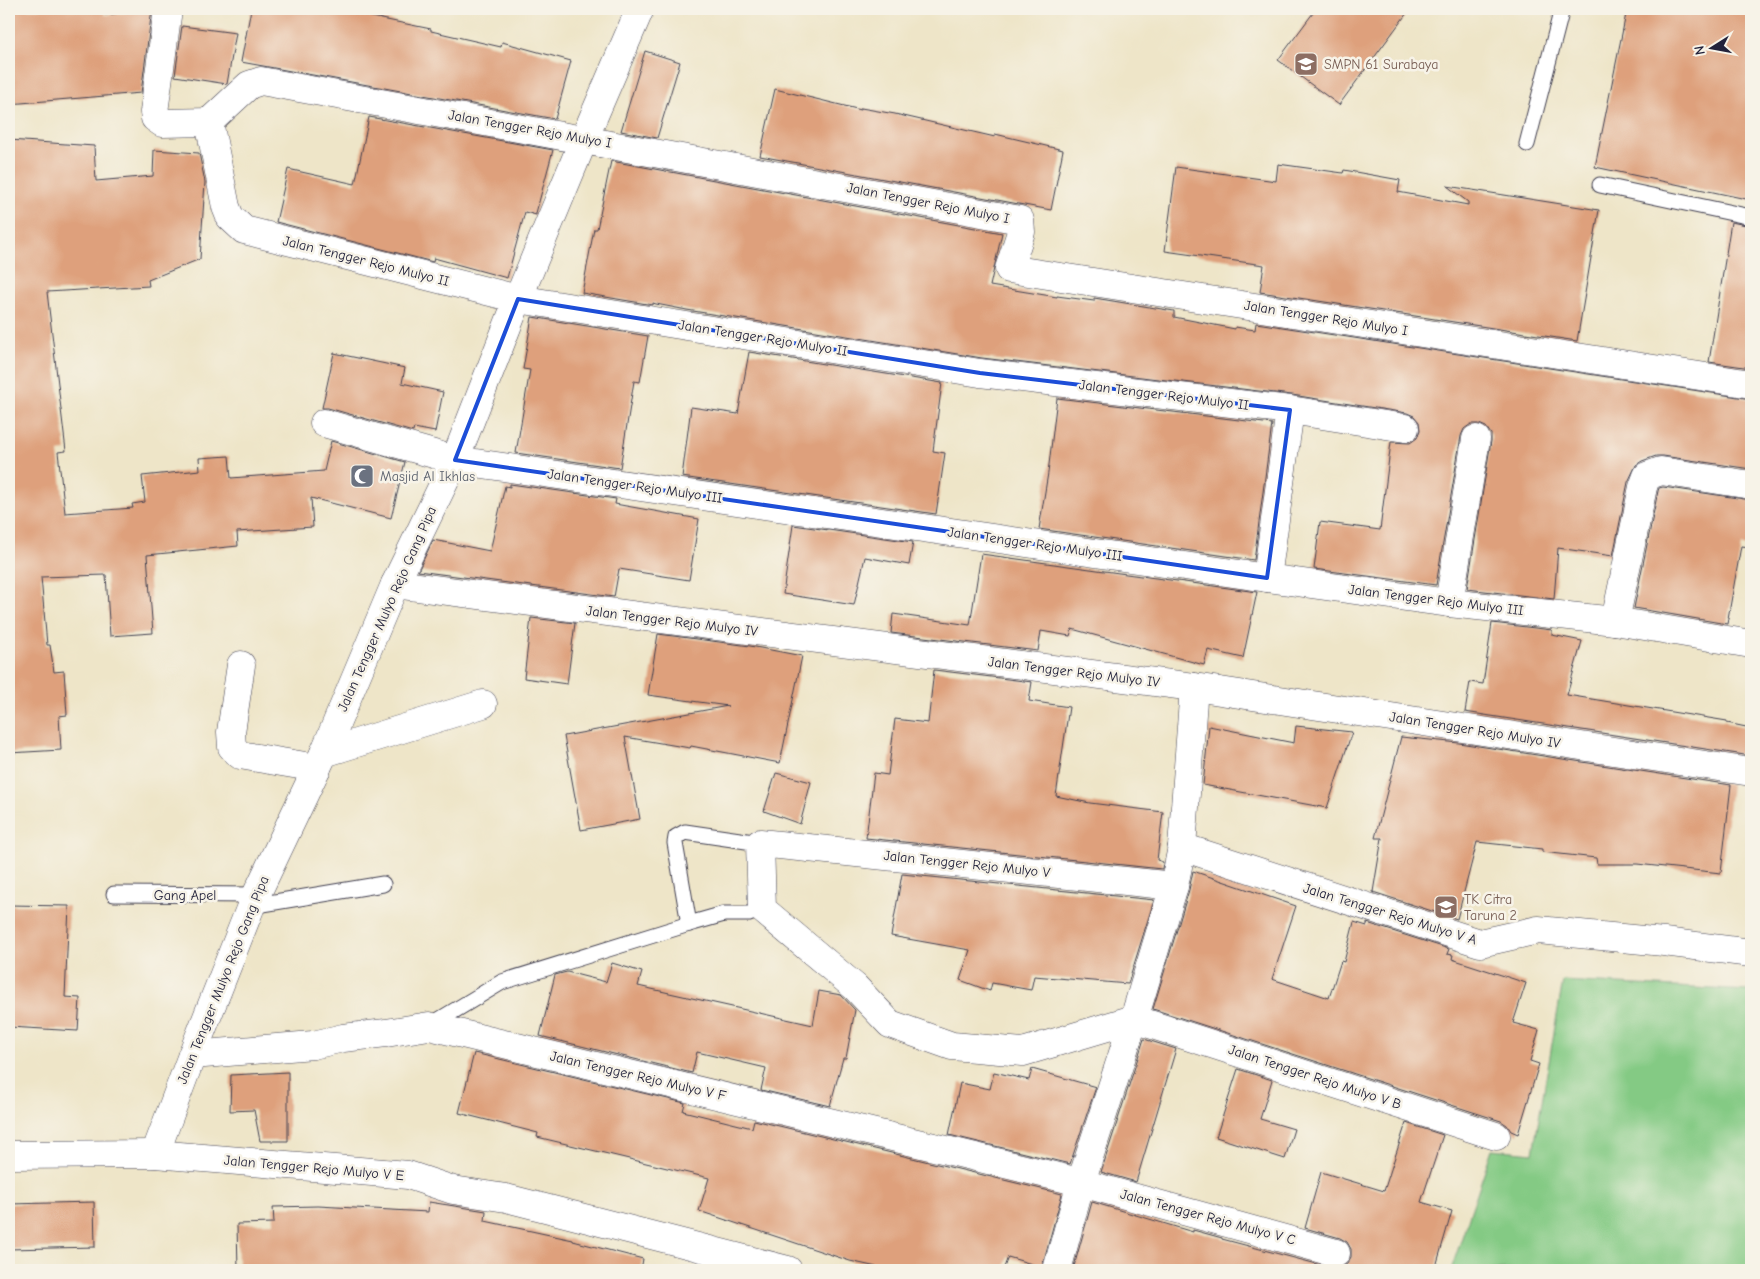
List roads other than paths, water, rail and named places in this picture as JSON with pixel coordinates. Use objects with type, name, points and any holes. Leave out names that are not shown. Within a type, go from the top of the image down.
[{"type":"street","points":[[168,9],[154,112],[155,118],[162,123],[209,122]]},
{"type":"street","name":"Jalan Tengger Mulyo Rejo Gang Pipa","points":[[155,1154],[192,1054],[253,901],[320,760],[396,584],[455,460],[518,299],[640,9]]},
{"type":"street","name":"Jalan Tengger Rejo Mulyo I","points":[[209,122],[249,85],[260,81],[1020,220],[1020,232],[1009,269],[1751,384]]},
{"type":"street","name":"Jalan Tengger Rejo Mulyo II","points":[[209,122],[226,207],[230,217],[244,230],[518,299],[980,373],[1290,410],[1405,428]]},
{"type":"street","points":[[1268,578],[1290,410]]},
{"type":"street","name":"Jalan Tengger Rejo Mulyo III","points":[[324,423],[455,460],[1268,578],[1449,603],[1614,621],[1751,644]]},
{"type":"street","points":[[1449,603],[1476,439]]},
{"type":"street","points":[[1614,621],[1643,487],[1648,476],[1661,471],[1751,485]]},
{"type":"street","name":"Jalan Tengger Rejo Mulyo IV","points":[[396,584],[1194,687],[1751,772]]},
{"type":"street","points":[[241,665],[232,732],[232,747],[240,755],[320,760],[483,704]]},
{"type":"street","points":[[1057,1270],[1081,1182],[1134,1019],[1174,886],[1182,847],[1194,687]]},
{"type":"street","points":[[760,843],[762,909],[855,987],[890,1024],[952,1046],[1023,1052],[1134,1019]]},
{"type":"street","name":"Jalan Tengger Rejo Mulyo V","points":[[760,843],[1174,886]]},
{"type":"street","name":"Jalan Tengger Rejo Mulyo V A","points":[[1182,847],[1480,943],[1538,930],[1664,942],[1751,953]]},
{"type":"street","name":"Jalan Tengger Rejo Mulyo V B","points":[[1134,1019],[1496,1136]]},
{"type":"street","name":"Jalan Tengger Rejo Mulyo V F","points":[[192,1054],[313,1045],[343,1038],[430,1026],[1081,1182]]},
{"type":"street","name":"Jalan Tengger Rejo Mulyo V E","points":[[9,1155],[155,1154],[408,1175],[453,1190],[506,1198],[788,1270]]},
{"type":"street","name":"Jalan Tengger Rejo Mulyo V C","points":[[1081,1182],[1336,1253]]},
{"type":"lane","points":[[1527,144],[1562,9]]},
{"type":"lane","points":[[1600,185],[1751,217]]},
{"type":"lane","points":[[689,924],[675,843],[676,837],[685,832],[760,843]]},
{"type":"lane","name":"Gang Apel","points":[[114,894],[253,901],[383,884]]},
{"type":"lane","points":[[430,1026],[502,982],[724,914],[749,914],[762,909]]},
{"type":"place","name":"SMPN 61 Surabaya","points":[[1306,64]]},
{"type":"place","name":"Masjid Al Ikhlas","points":[[362,476]]},
{"type":"place","name":"TK Citra Taruna 2","points":[[1446,907]]}]
